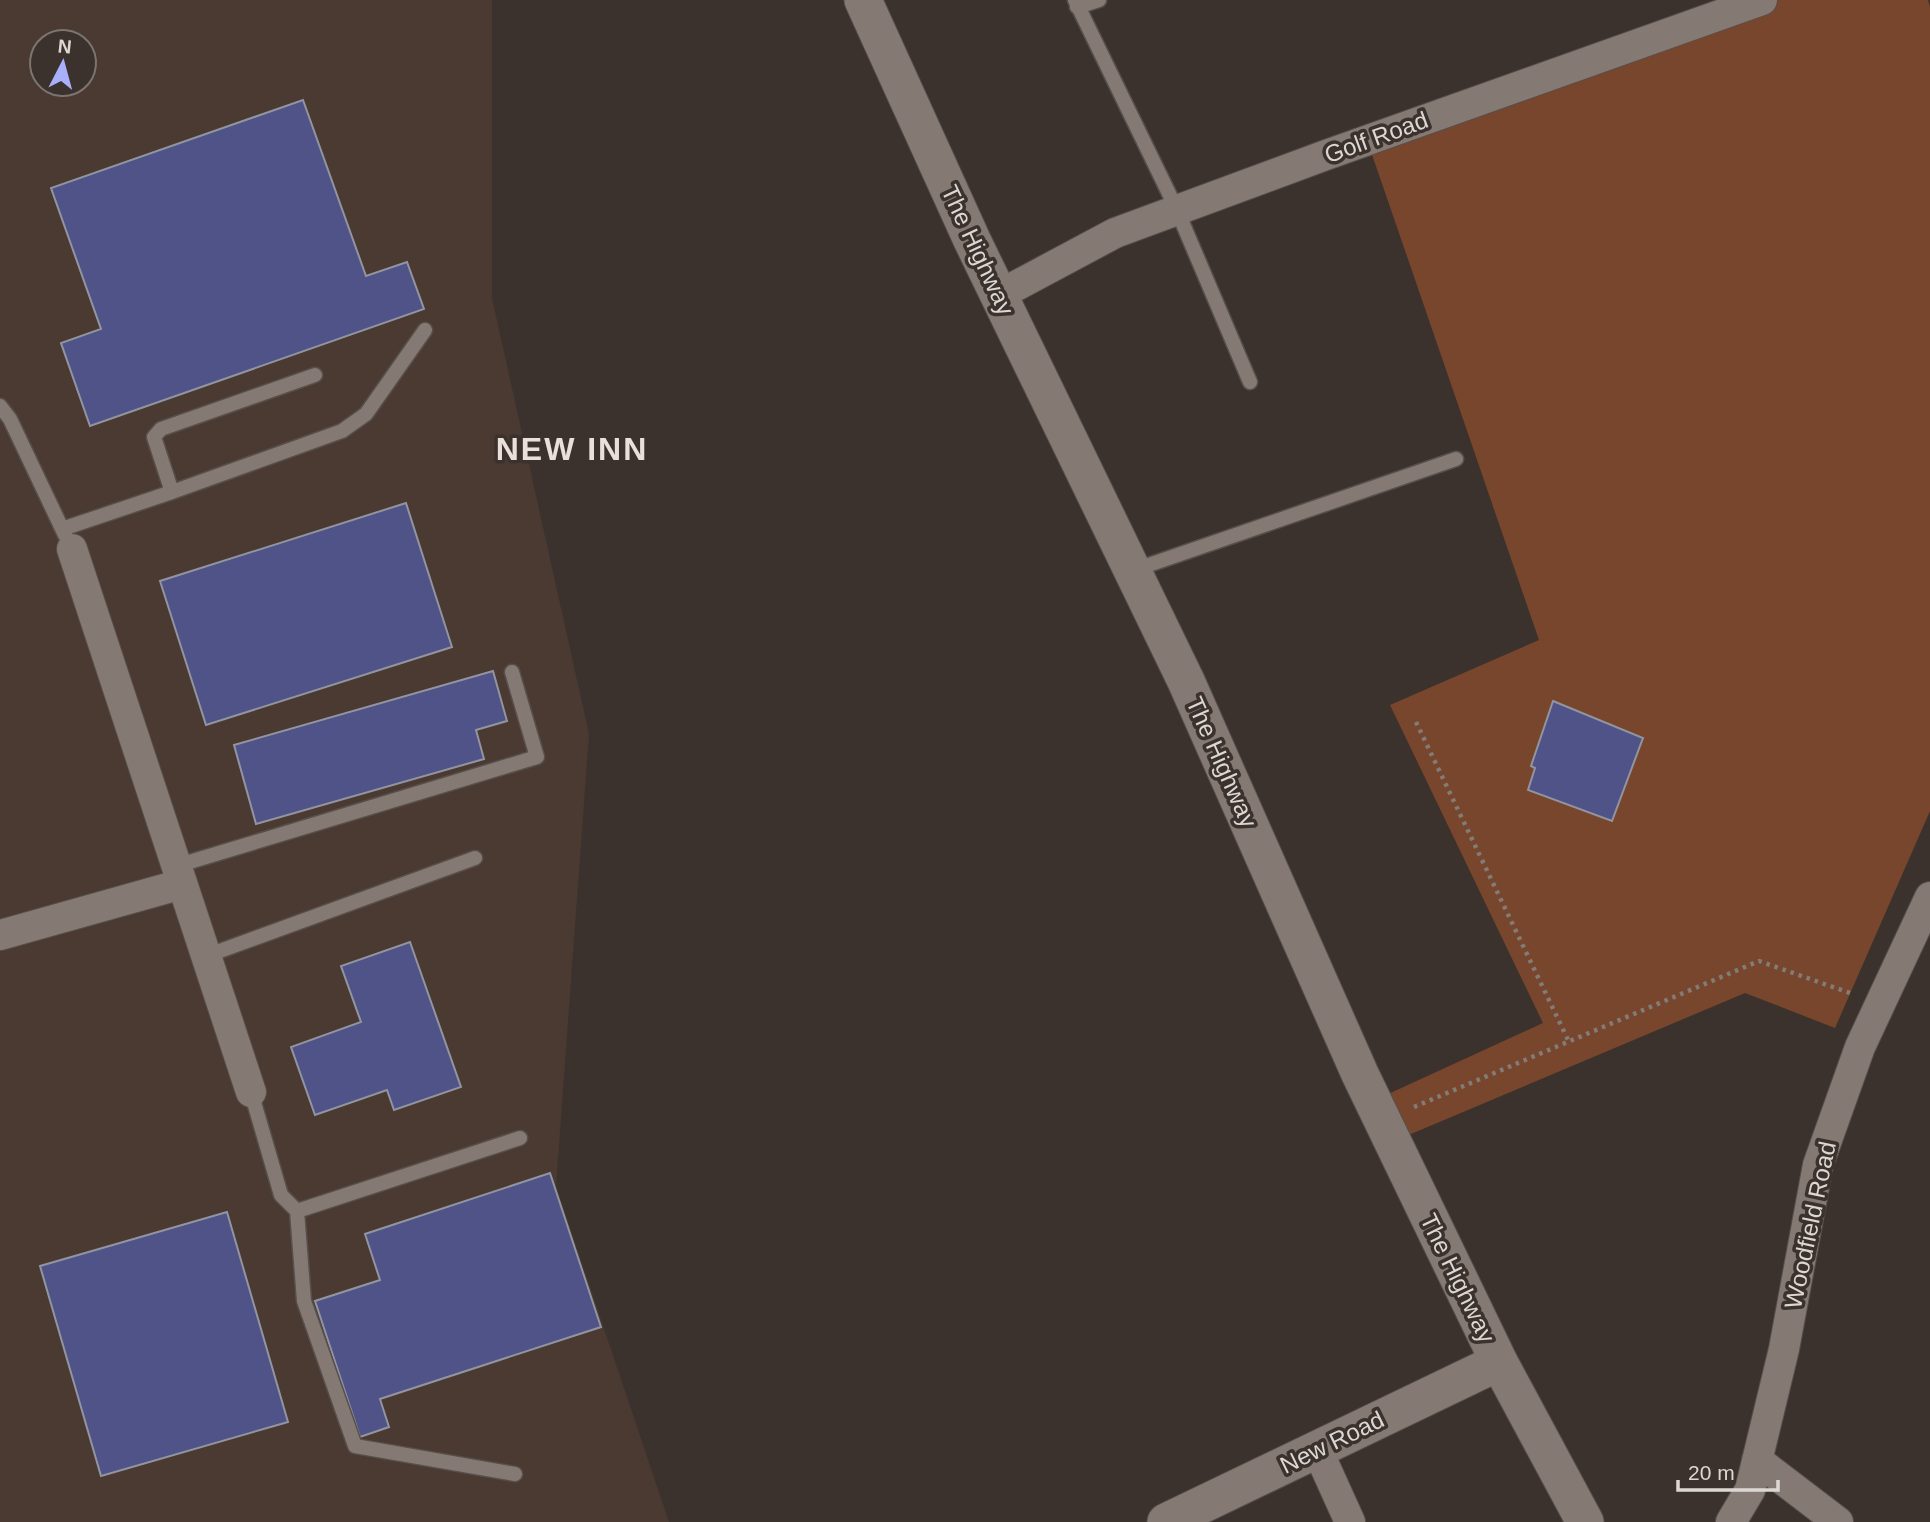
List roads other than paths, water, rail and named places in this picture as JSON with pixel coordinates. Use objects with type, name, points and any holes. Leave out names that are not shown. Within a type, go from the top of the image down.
[{"type":"street","name":"The Highway","points":[[863,0],[999,295],[1185,681],[1382,1121],[1499,1362],[1585,1522]]},
{"type":"street","name":"Golf Road","points":[[999,295],[1115,233],[1762,0]]},
{"type":"street","points":[[67,539],[251,1092]]},
{"type":"street","points":[[0,934],[179,875]]},
{"type":"street","name":"Woodfield Road","points":[[1731,1522],[1750,1490],[1784,1349],[1818,1165],[1860,1047],[1930,897]]},
{"type":"street","name":"New Road","points":[[1166,1522],[1499,1362]]},
{"type":"street","points":[[1317,1449],[1350,1522]]},
{"type":"street","points":[[1757,1460],[1838,1522]]},
{"type":"lane","points":[[1099,0],[1076,3],[1177,210],[1250,382]]},
{"type":"lane","points":[[0,406],[10,419],[67,539],[172,492],[342,431],[366,414],[425,330]]},
{"type":"lane","points":[[172,492],[154,437],[161,429],[315,375]]},
{"type":"lane","points":[[1132,571],[1456,460]]},
{"type":"lane","points":[[179,875],[537,757],[512,672]]},
{"type":"lane","points":[[206,956],[475,858]]},
{"type":"lane","points":[[251,1092],[281,1195],[297,1211],[304,1301],[355,1446],[515,1474]]},
{"type":"lane","points":[[297,1211],[520,1138]]},
{"type":"district","name":"NEW INN","points":[[572,449]]}]
